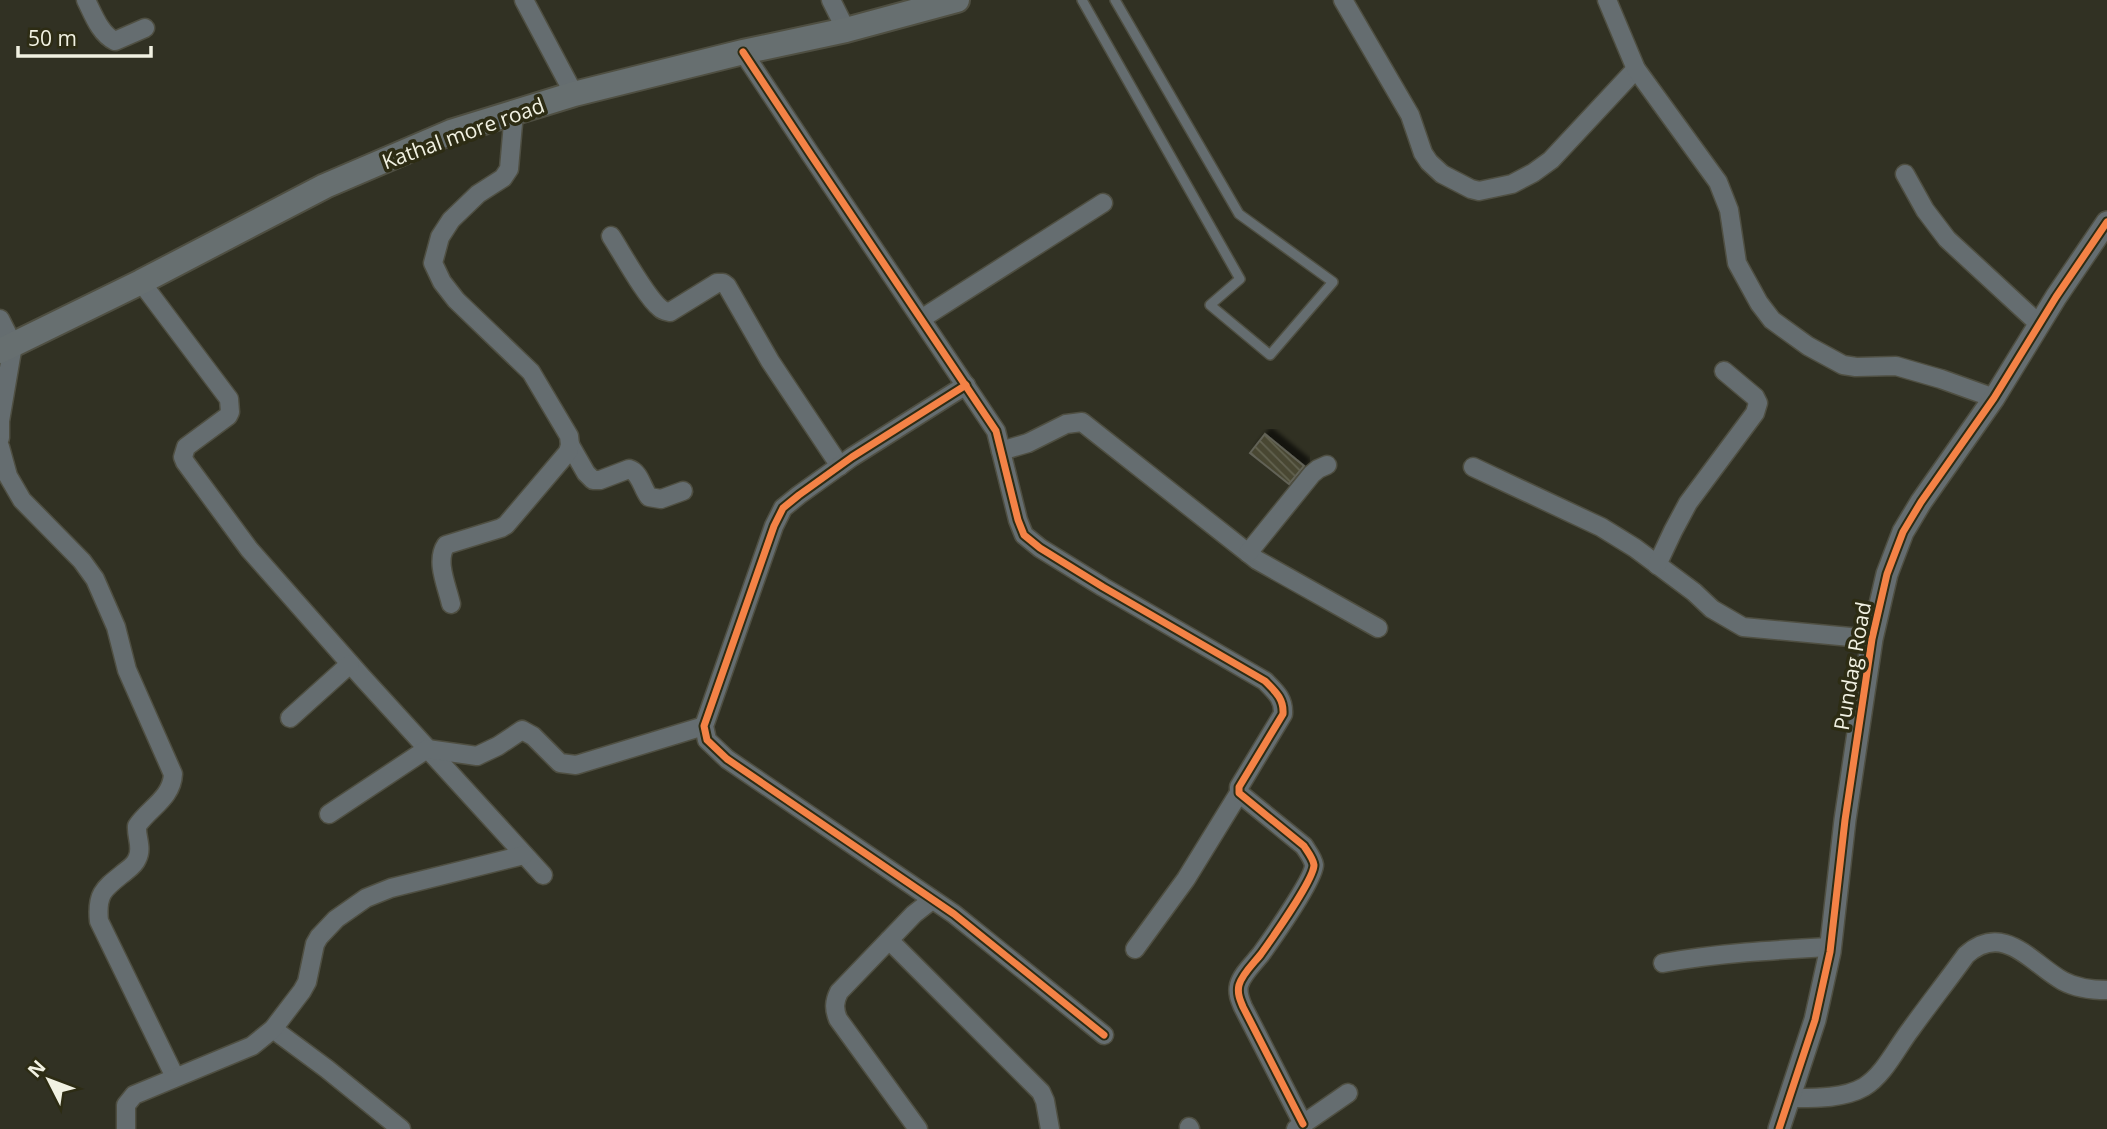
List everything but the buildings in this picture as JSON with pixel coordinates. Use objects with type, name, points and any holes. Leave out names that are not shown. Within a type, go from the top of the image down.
[{"type":"main road","name":"Kathal more road","points":[[6,348],[141,282],[325,186],[451,132],[574,94],[743,52],[846,30],[957,0]]},
{"type":"street","points":[[86,0],[103,31],[115,41],[145,28]]},
{"type":"street","points":[[524,0],[574,94]]},
{"type":"street","points":[[831,0],[846,30]]},
{"type":"street","points":[[1343,0],[1410,115],[1423,153],[1429,162],[1443,174],[1479,191],[1512,184],[1551,160],[1636,69]]},
{"type":"street","points":[[1607,0],[1636,69],[1718,182],[1729,210],[1737,263],[1759,303],[1772,320],[1808,346],[1843,365],[1896,366],[1994,398]]},
{"type":"street","points":[[743,52],[996,431],[1024,535],[1103,587],[1265,681],[1281,697],[1283,715],[1238,787],[1239,793],[1304,846],[1313,861],[1311,874],[1242,979],[1239,991],[1243,1007],[1300,1126],[1348,1093]]},
{"type":"street","points":[[451,604],[440,559],[441,551],[446,545],[506,525],[568,452],[570,445],[569,436],[531,372],[456,300],[442,282],[433,263],[440,237],[451,220],[478,194],[503,178],[509,169],[514,112]]},
{"type":"street","points":[[1905,174],[1925,210],[1947,239],[2039,324]]},
{"type":"street","points":[[921,318],[1104,203]]},
{"type":"street","name":"Pundag Road","points":[[1779,1129],[1815,1020],[1830,947],[1844,820],[1872,639],[1887,574],[1903,532],[1994,398],[2039,324],[2107,222]]},
{"type":"street","points":[[611,236],[652,299],[667,312],[717,283],[727,286],[770,361],[840,466]]},
{"type":"street","points":[[141,282],[229,399],[228,416],[186,447],[183,457],[185,461],[249,549],[543,875]]},
{"type":"street","points":[[0,318],[6,348],[0,438]]},
{"type":"street","points":[[1657,565],[1688,503],[1755,413],[1758,403],[1755,397],[1724,371]]},
{"type":"street","points":[[967,385],[840,466],[783,509],[704,726],[707,740],[743,771],[954,914],[1104,1035]]},
{"type":"street","points":[[1001,451],[1028,443],[1066,424],[1082,422],[1257,560],[1378,628]]},
{"type":"street","points":[[570,445],[593,480],[632,469],[637,473],[649,497],[660,499],[683,491]]},
{"type":"street","points":[[0,447],[8,476],[22,500],[82,561],[95,579],[116,627],[127,670],[173,774],[166,796],[137,826],[140,849],[136,861],[107,885],[100,896],[98,911],[99,922],[175,1077]]},
{"type":"street","points":[[1248,553],[1312,474],[1327,465]]},
{"type":"street","points":[[1473,467],[1601,527],[1694,592],[1712,609],[1743,627],[1872,639]]},
{"type":"street","points":[[290,719],[350,664]]},
{"type":"street","points":[[328,814],[427,749],[477,756],[522,730],[533,736],[560,764],[576,765],[704,726]]},
{"type":"street","points":[[1135,949],[1186,878],[1239,793]]},
{"type":"street","points":[[126,1129],[126,1105],[134,1095],[252,1046],[272,1029],[307,982],[319,937],[336,919],[366,898],[391,888],[524,855]]},
{"type":"street","points":[[918,1129],[838,1019],[835,1001],[839,992],[914,914],[932,900]]},
{"type":"street","points":[[890,940],[1041,1092],[1050,1129]]},
{"type":"street","points":[[1790,1098],[1843,1094],[1858,1090],[1873,1080],[1966,955],[1982,945],[2004,943],[2017,948],[2064,981],[2107,990]]},
{"type":"street","points":[[1662,963],[1699,956],[1761,950],[1830,947]]},
{"type":"street","points":[[272,1029],[401,1129]]},
{"type":"lane","points":[[1082,0],[1240,279],[1210,305],[1270,355],[1334,282],[1239,214],[1115,0]]},
{"type":"cycle path","points":[[743,52],[996,431],[1024,535],[1103,587],[1265,681],[1281,700],[1283,714],[1239,787],[1239,793],[1304,846],[1314,865],[1300,896],[1243,977],[1238,991],[1243,1007],[1303,1124]]},
{"type":"cycle path","points":[[1779,1129],[1815,1020],[1830,952],[1845,820],[1872,639],[1887,574],[1903,532],[1921,502],[1994,398],[2056,297],[2107,222]]},
{"type":"cycle path","points":[[966,385],[852,457],[783,508],[774,526],[704,726],[707,740],[727,759],[954,914],[1104,1035]]}]
